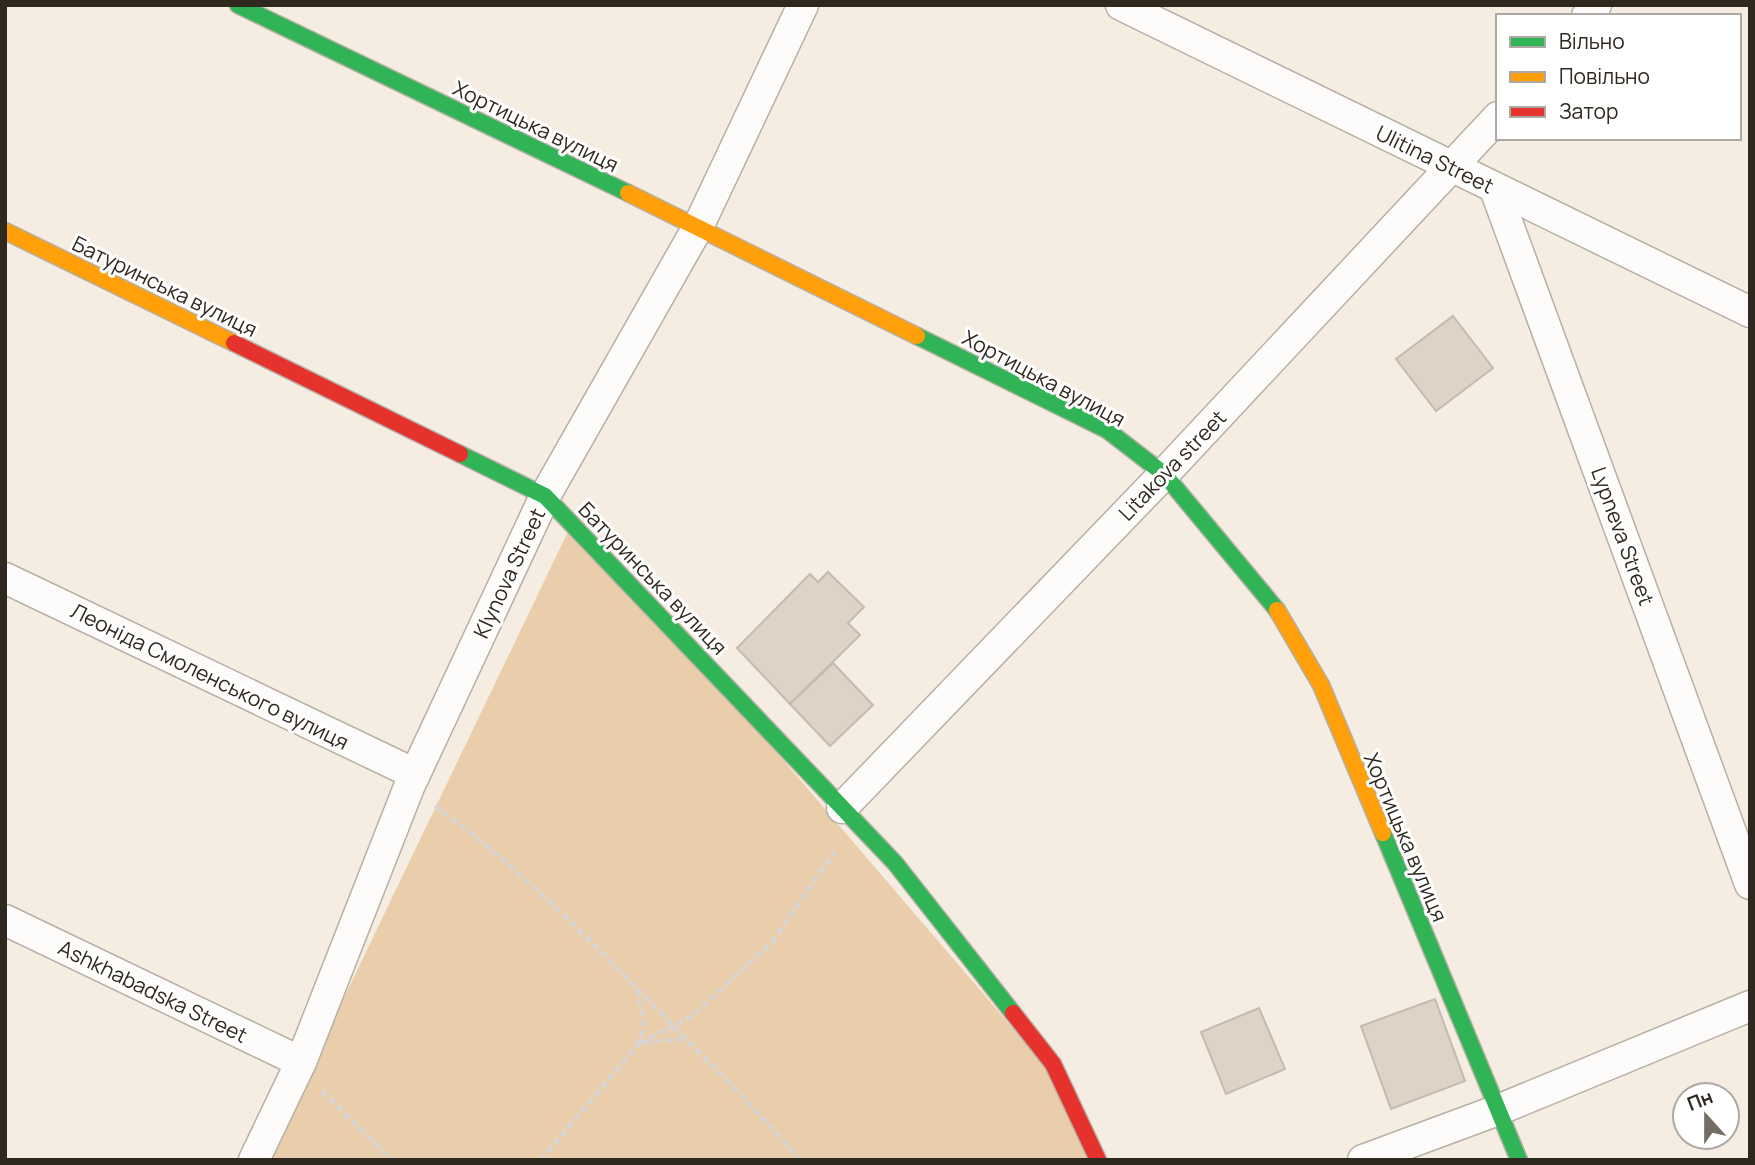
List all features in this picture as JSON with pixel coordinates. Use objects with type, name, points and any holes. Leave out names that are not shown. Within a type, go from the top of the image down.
[{"type":"street","name":"Хортицька вулиця","points":[[238,5],[698,227],[1107,430],[1164,474],[1283,617],[1321,685],[1519,1160]]},
{"type":"street","name":"Klynova Street","points":[[254,1160],[301,1062],[412,780],[545,496],[698,227],[803,5]]},
{"type":"street","name":"Ulitina Street","points":[[1121,5],[1750,312]]},
{"type":"street","name":"Litakova street","points":[[848,814],[1496,119]]},
{"type":"street","name":"Lypneva Street","points":[[1495,189],[1750,884]]},
{"type":"street","name":"Батуринська вулиця","points":[[5,232],[545,496],[895,863],[1053,1064],[1098,1160]]},
{"type":"street","name":"Леоніда Смоленського вулиця","points":[[5,578],[412,780]]},
{"type":"street","name":"Ashkhabadska Street","points":[[5,920],[301,1062]]},
{"type":"street","points":[[1363,1160],[1498,1110],[1750,1006]]},
{"type":"path","points":[[412,780],[476,836],[636,988],[800,1160]]},
{"type":"path","points":[[541,1160],[639,1043],[691,1017],[772,942],[848,814]]},
{"type":"path","points":[[636,988],[644,1024],[639,1043]]},
{"type":"path","points":[[639,1043],[686,1039]]},
{"type":"path","points":[[301,1062],[312,1081],[392,1160]]},
{"type":"shaded area","points":[[575,517],[1046,1067],[1088,1160],[266,1160]]},
{"type":"building","points":[[1453,316],[1493,368],[1436,411],[1396,359]]},
{"type":"building","points":[[828,572],[864,607],[848,623],[860,635],[790,704],[737,648],[810,574],[818,582]]},
{"type":"building","points":[[833,663],[873,705],[830,746],[790,704]]},
{"type":"building","points":[[1435,999],[1465,1081],[1391,1109],[1361,1026]]},
{"type":"building","points":[[1259,1008],[1285,1069],[1226,1094],[1201,1032]]},
{"type":"traffic: fast","points":[[238,5],[628,193]]},
{"type":"traffic: fast","points":[[917,336],[1107,430],[1164,474],[1277,610]]},
{"type":"traffic: fast","points":[[460,454],[545,496],[895,863],[1013,1013]]},
{"type":"traffic: fast","points":[[1383,833],[1519,1160]]},
{"type":"traffic: slow","points":[[628,193],[917,336]]},
{"type":"traffic: slow","points":[[5,231],[234,343]]},
{"type":"traffic: slow","points":[[1277,610],[1321,685],[1383,833]]},
{"type":"traffic: jam","points":[[234,343],[460,454]]},
{"type":"traffic: jam","points":[[1013,1013],[1053,1064],[1098,1160]]}]
